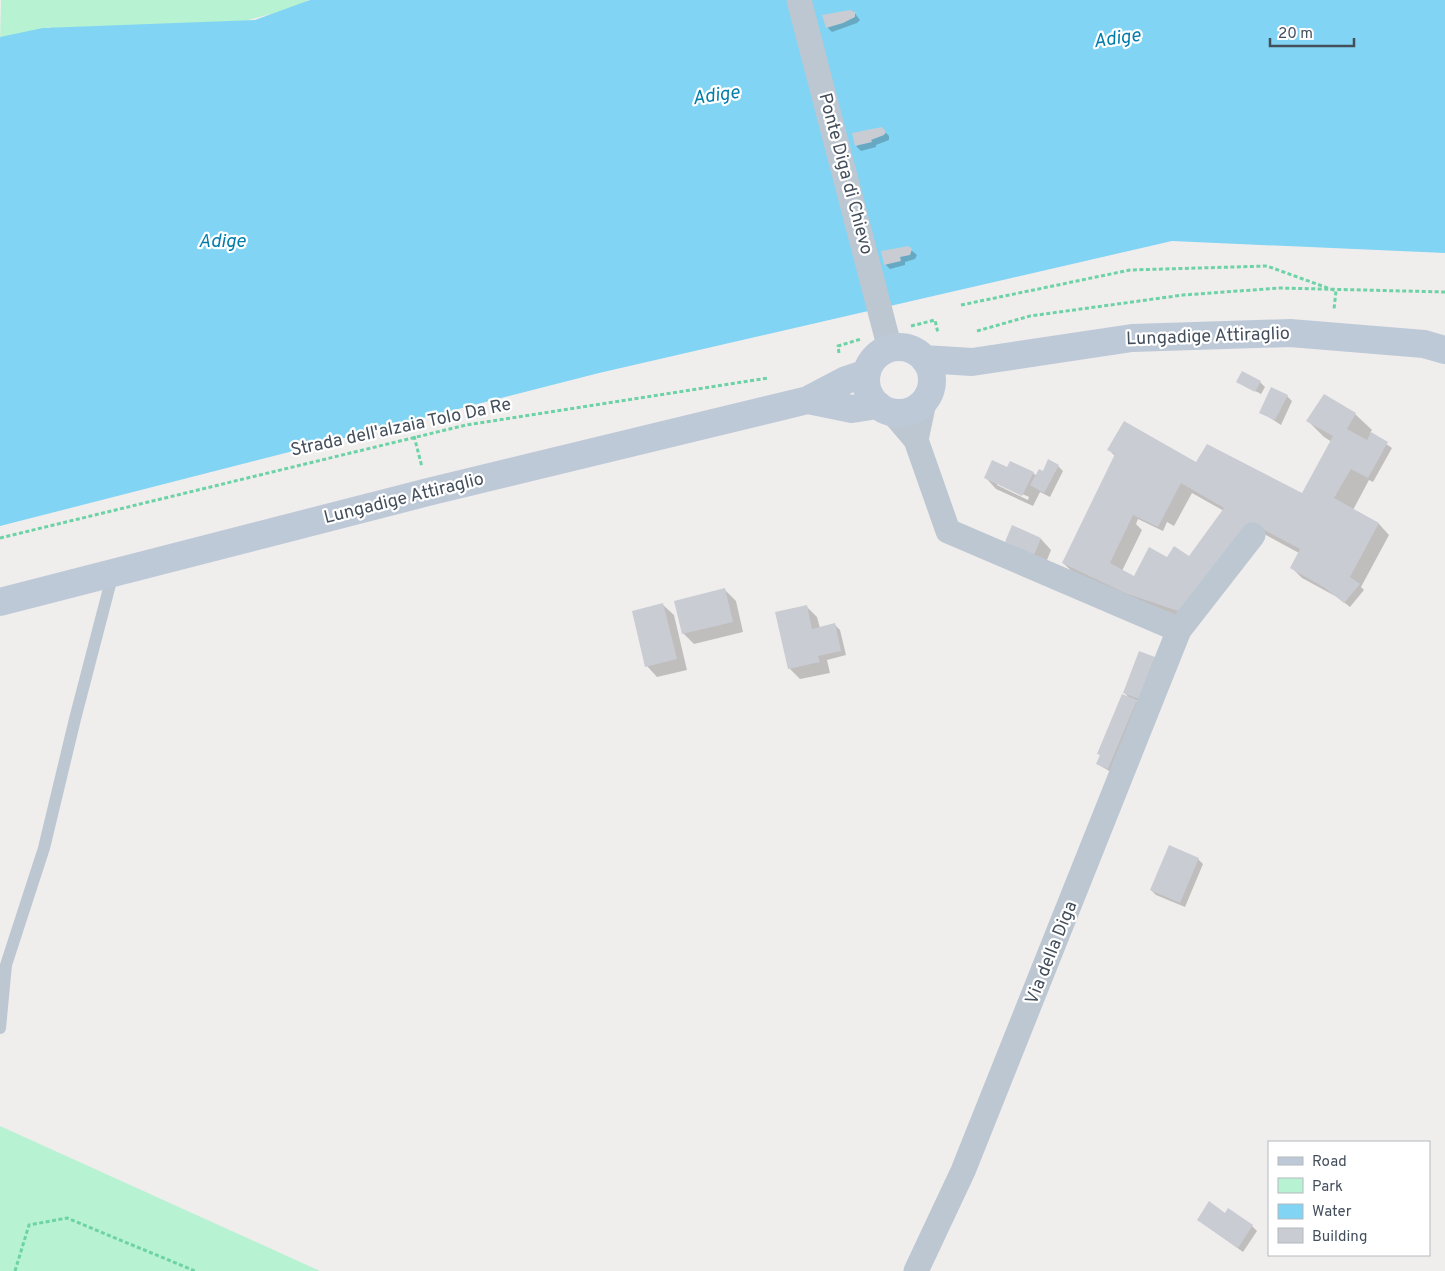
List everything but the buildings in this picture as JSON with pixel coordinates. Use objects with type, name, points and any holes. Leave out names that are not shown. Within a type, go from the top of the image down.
[{"type":"street","name":"Ponte Diga di Chievo","points":[[799,0],[890,349]]},
{"type":"street","name":"Lungadige Attiraglio","points":[[890,349],[909,349],[924,359],[972,362],[1132,338],[1290,333],[1424,344],[1445,350]]},
{"type":"street","points":[[890,349],[876,358],[867,373],[867,387],[916,440],[948,531],[1179,630]]},
{"type":"street","points":[[916,440],[927,395],[930,368],[924,359]]},
{"type":"street","name":"Lungadige Attiraglio","points":[[808,400],[852,409],[910,411],[927,395],[972,362]]},
{"type":"street","name":"Lungadige Attiraglio","points":[[0,602],[114,571],[808,400],[846,380],[867,373]]},
{"type":"street","name":"Via della Diga","points":[[916,1271],[964,1171],[1179,630],[1253,534]]},
{"type":"lane","points":[[0,1028],[6,965],[44,848],[75,719],[114,571]]},
{"type":"path","points":[[961,304],[1130,270],[1267,266],[1336,290]]},
{"type":"path","name":"Strada dell'alzaia Tolo Da Re","points":[[0,538],[466,425],[775,377]]},
{"type":"path","points":[[15,1271],[29,1226],[66,1218],[195,1271]]},
{"type":"green space","points":[[1,0],[308,0],[301,6],[165,42],[94,40],[48,27],[28,38],[0,48]]},
{"type":"green space","points":[[0,1126],[320,1271],[0,1271]]},
{"type":"water","name":"Adige","points":[[310,0],[1445,0],[1445,253],[1172,241],[599,373],[0,526],[0,37],[43,28],[255,20]]}]
